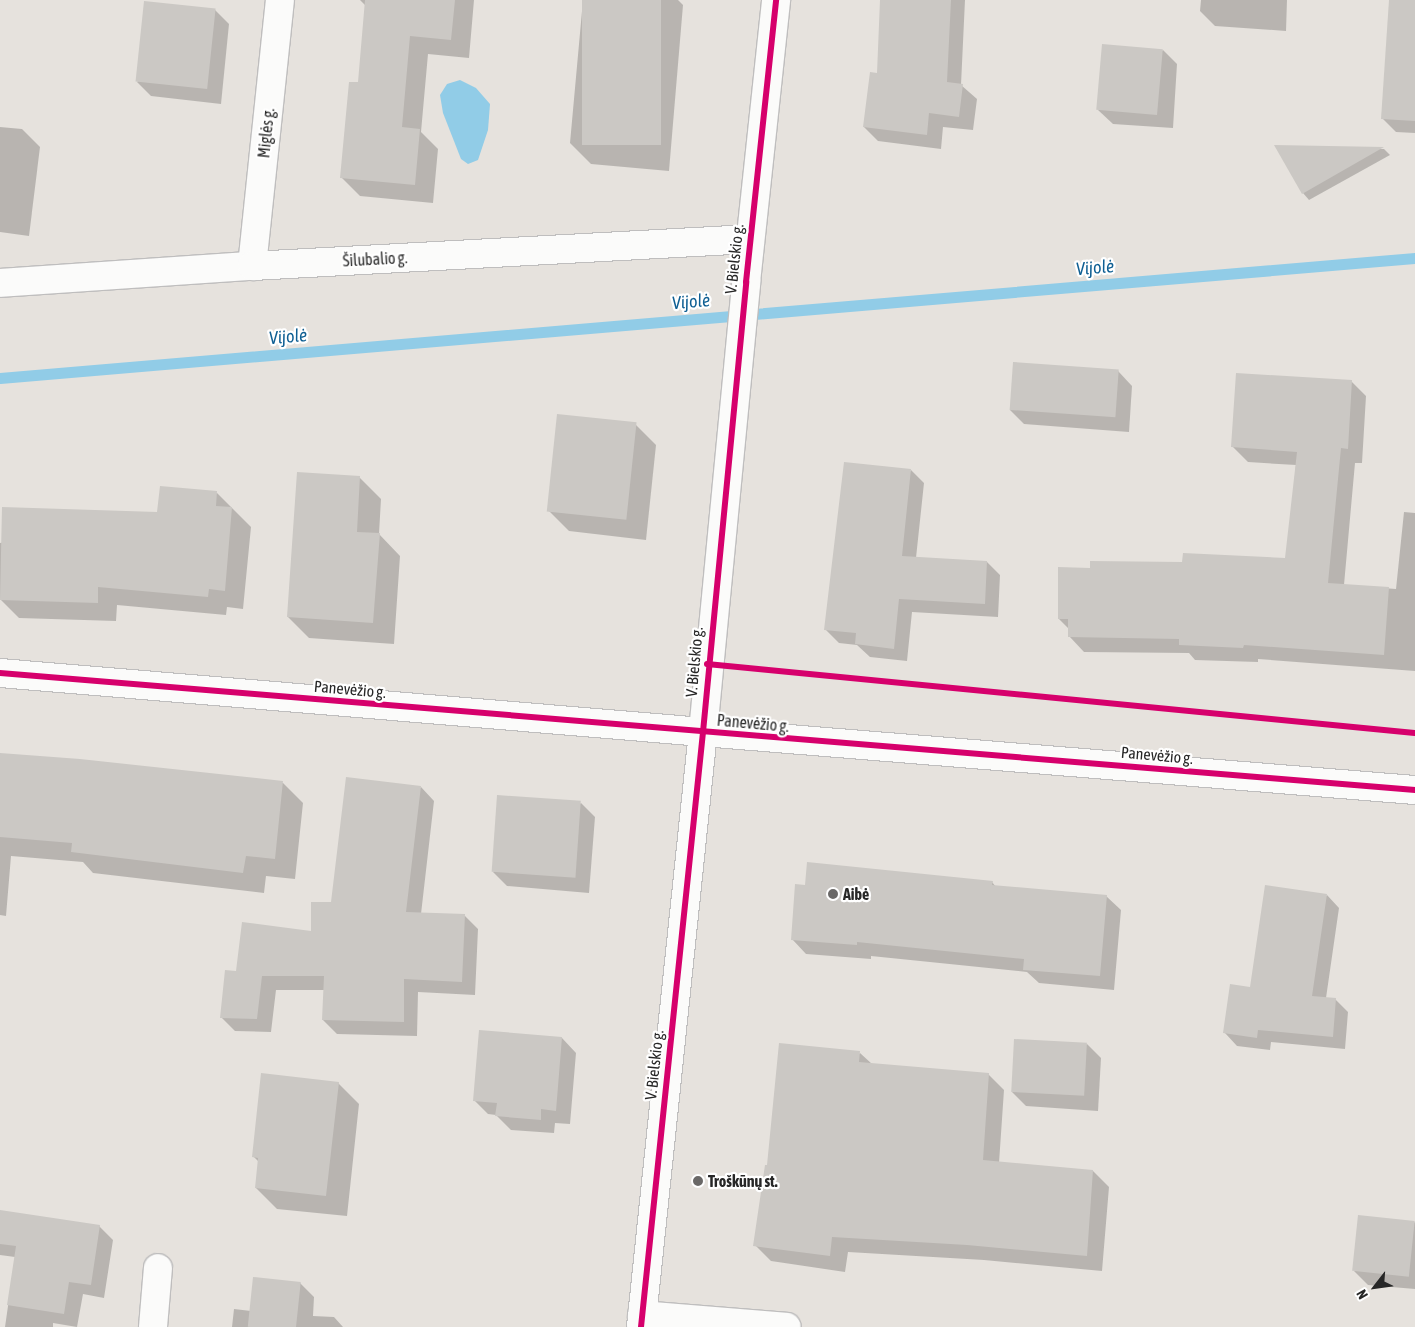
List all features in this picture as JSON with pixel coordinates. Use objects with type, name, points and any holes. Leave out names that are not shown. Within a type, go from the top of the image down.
[{"type":"street","name":"Miglės g.","points":[[252,266],[280,0]]},
{"type":"street","name":"V. Bielskio g.","points":[[642,1321],[702,732],[740,333],[776,0]]},
{"type":"street","name":"Šilubalio g.","points":[[0,283],[252,266],[750,239]]},
{"type":"street","name":"Panevėžio g.","points":[[0,673],[1415,790]]},
{"type":"street","points":[[153,1327],[158,1268]]},
{"type":"street","points":[[642,1321],[787,1327]]},
{"type":"water","points":[[460,80],[476,88],[490,104],[488,130],[478,160],[468,164],[461,159],[443,113],[440,95],[447,84]]},
{"type":"building","points":[[365,0],[455,0],[451,40],[410,36],[402,127],[420,129],[415,185],[340,178],[349,82],[358,82]]},
{"type":"building","points":[[582,0],[661,0],[661,145],[582,145]]},
{"type":"building","points":[[880,0],[951,0],[947,82],[963,84],[959,117],[929,113],[927,135],[863,127],[870,72],[877,73]]},
{"type":"building","points":[[1389,0],[1415,0],[1415,121],[1381,119]]},
{"type":"building","points":[[144,1],[216,9],[207,89],[136,82]]},
{"type":"building","points":[[1102,44],[1163,49],[1157,115],[1096,110]]},
{"type":"building","points":[[1274,145],[1384,147],[1302,194]]},
{"type":"building","points":[[1013,362],[1119,369],[1115,417],[1010,410]]},
{"type":"building","points":[[1236,373],[1352,380],[1348,449],[1341,448],[1328,583],[1389,587],[1384,655],[1244,645],[1243,648],[1179,645],[1179,639],[1068,637],[1068,619],[1058,619],[1058,567],[1090,568],[1090,561],[1182,562],[1183,553],[1285,558],[1297,452],[1231,447]]},
{"type":"building","points":[[557,414],[637,422],[626,520],[547,511]]},
{"type":"building","points":[[844,462],[911,469],[902,556],[987,561],[985,604],[899,599],[894,649],[855,644],[856,633],[824,630]]},
{"type":"building","points":[[297,472],[360,476],[357,532],[380,533],[373,623],[287,617]]},
{"type":"building","points":[[160,486],[217,491],[216,506],[232,507],[225,591],[209,589],[208,597],[98,587],[98,603],[0,600],[2,507],[157,512]]},
{"type":"building","points":[[0,753],[80,759],[283,781],[275,859],[246,856],[243,873],[71,852],[72,843],[0,837]]},
{"type":"building","points":[[346,777],[421,786],[406,912],[465,914],[462,982],[404,979],[404,1022],[322,1020],[324,976],[262,976],[257,1019],[220,1018],[225,970],[236,971],[242,922],[311,931],[311,902],[331,902]]},
{"type":"building","points":[[497,795],[581,801],[575,878],[492,872]]},
{"type":"building","points":[[807,862],[993,881],[992,885],[1107,895],[1100,976],[1023,970],[1024,959],[857,942],[857,945],[791,940],[795,884],[805,885]]},
{"type":"building","points":[[1265,885],[1327,894],[1312,996],[1336,998],[1333,1037],[1258,1030],[1257,1038],[1223,1033],[1230,984],[1250,987]]},
{"type":"building","points":[[479,1030],[562,1037],[556,1111],[541,1109],[541,1120],[495,1116],[497,1103],[473,1101]]},
{"type":"building","points":[[1014,1039],[1087,1043],[1084,1096],[1011,1092]]},
{"type":"building","points":[[779,1043],[860,1051],[859,1062],[989,1073],[983,1160],[1093,1170],[1087,1256],[967,1245],[832,1237],[830,1256],[753,1246],[765,1165],[767,1165]]},
{"type":"building","points":[[261,1073],[339,1082],[326,1196],[255,1188],[258,1158],[252,1157]]},
{"type":"building","points":[[0,1210],[100,1225],[91,1285],[69,1282],[64,1314],[7,1305],[16,1246],[0,1244]]},
{"type":"building","points":[[1358,1215],[1415,1221],[1409,1277],[1352,1271]]},
{"type":"building","points":[[253,1277],[301,1282],[296,1327],[248,1327]]},
{"type":"waterway","name":"Vijolė","points":[[0,378],[1415,258]]},
{"type":"cycle path","points":[[641,1327],[776,0]]},
{"type":"cycle path","points":[[707,664],[1415,733]]},
{"type":"cycle path","points":[[0,673],[1415,790]]},
{"type":"place","name":"Aibė","points":[[833,894]]},
{"type":"place","name":"Troškūnų st.","points":[[698,1181]]}]
